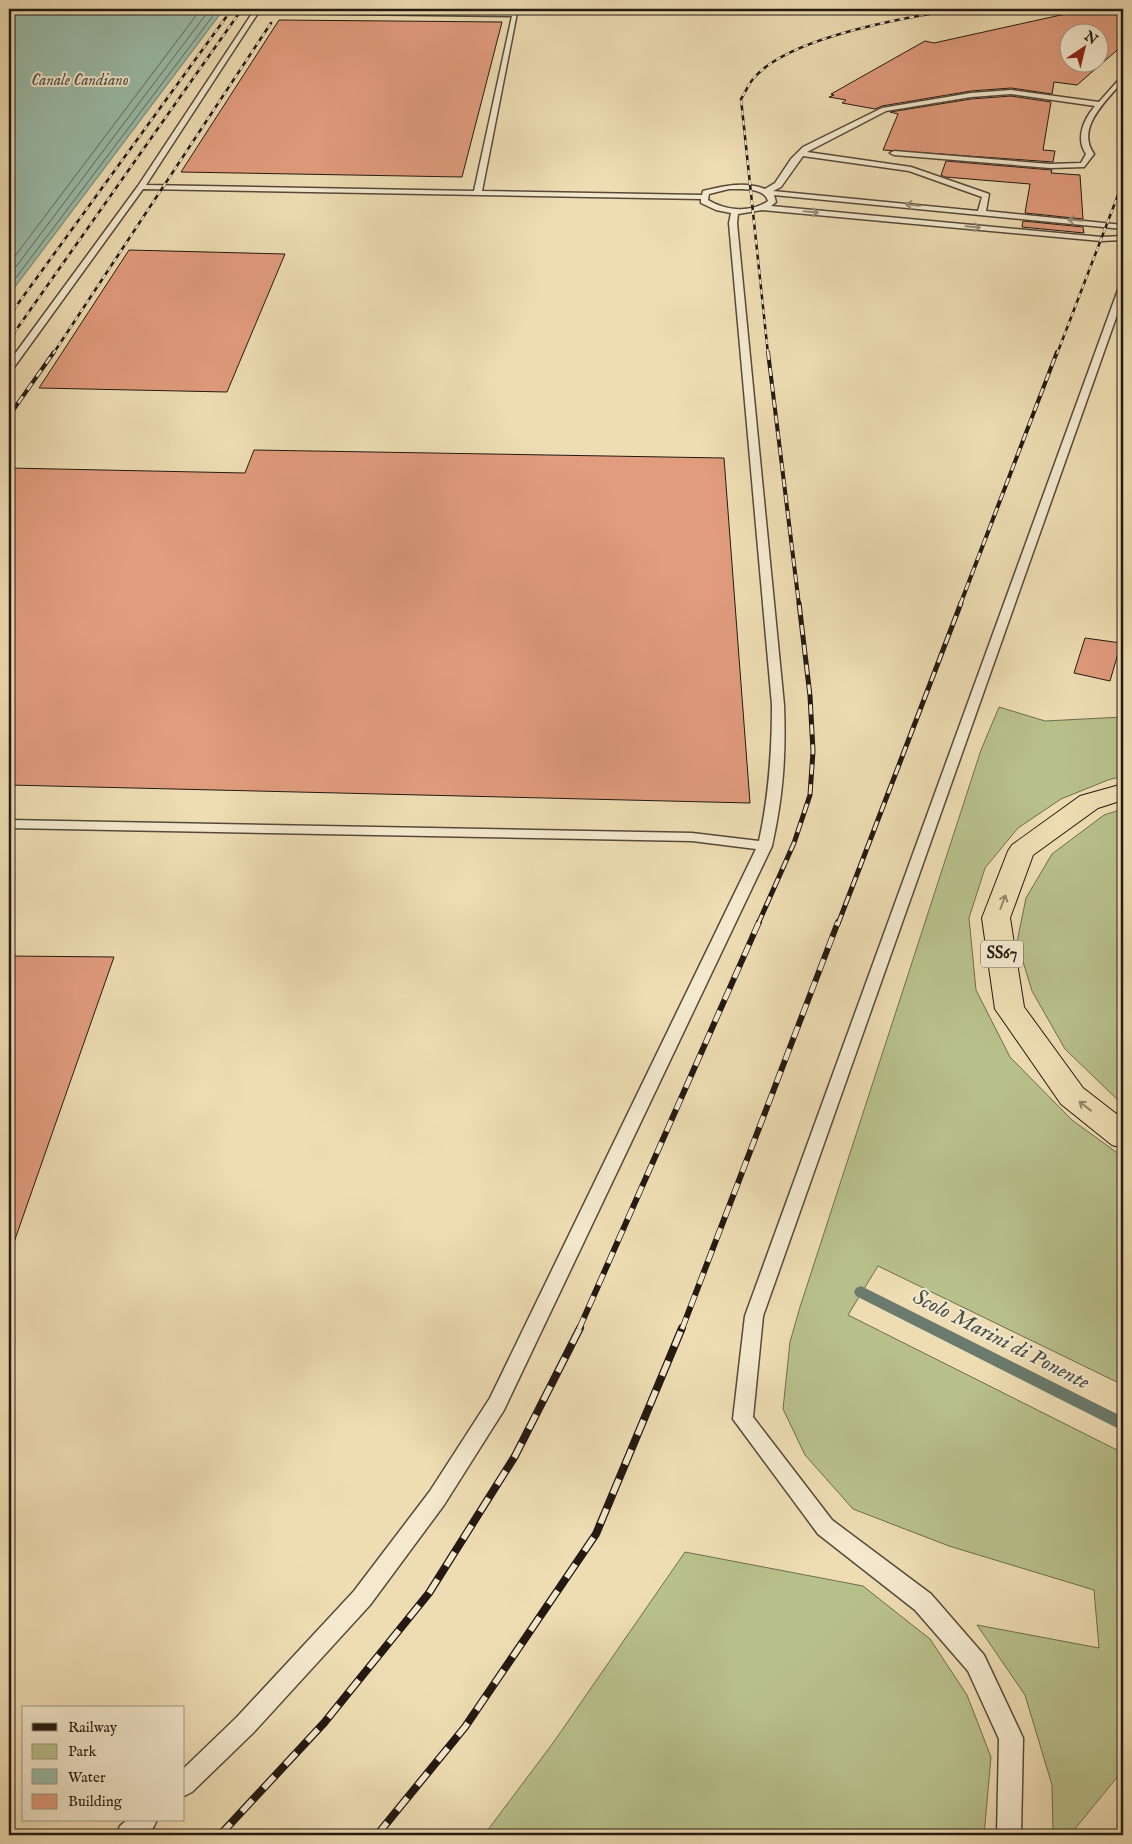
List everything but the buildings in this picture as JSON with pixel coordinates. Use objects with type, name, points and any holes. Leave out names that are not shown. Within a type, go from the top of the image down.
[{"type":"highway","name":"SS67","points":[[1123,792],[1088,802],[1022,851],[996,918],[1010,1009],[1072,1096],[1123,1136]]},
{"type":"lane","points":[[9,368],[141,187],[257,10],[513,11],[477,194]]},
{"type":"lane","points":[[894,153],[1050,166],[1084,165],[1090,154],[1085,147],[1086,126],[1100,104],[1123,77]]},
{"type":"lane","points":[[765,192],[778,185],[801,154],[819,142],[892,107],[978,94],[1011,92],[1100,104]]},
{"type":"lane","points":[[801,154],[867,161],[911,169],[986,196],[982,212]]},
{"type":"lane","points":[[141,187],[703,197],[711,190],[729,187],[1123,227]]},
{"type":"lane","points":[[763,208],[772,202],[772,198],[765,192]]},
{"type":"lane","points":[[703,197],[704,201],[715,207],[735,210],[763,208],[1101,239],[1123,238]]},
{"type":"lane","points":[[185,1783],[245,1725],[362,1598],[438,1498],[498,1404],[765,846],[776,800],[778,705],[733,223],[735,210]]},
{"type":"lane","points":[[1009,1835],[1011,1738],[976,1663],[923,1602],[825,1527],[743,1419],[754,1316],[1123,287]]},
{"type":"lane","points":[[9,824],[692,837],[765,846]]},
{"type":"lane","points":[[129,1835],[143,1822]]},
{"type":"green space","points":[[999,707],[1045,721],[1123,717],[1123,776],[1061,799],[1018,828],[985,868],[969,918],[976,990],[1010,1057],[1072,1120],[1123,1157],[1123,1385],[878,1266],[848,1315],[1123,1453],[1123,1770],[1070,1835],[1053,1835],[1052,1785],[1025,1695],[977,1625],[1099,1648],[1094,1590],[949,1546],[853,1509],[805,1455],[783,1409],[790,1342],[800,1307],[981,750]]},
{"type":"green space","points":[[1123,809],[1123,1105],[1065,1049],[1032,991],[1017,942],[1026,898],[1052,854],[1104,815]]},
{"type":"green space","points":[[685,1552],[863,1586],[930,1639],[967,1695],[991,1757],[984,1835],[484,1835],[553,1743]]},
{"type":"water","name":"Canale Candiano","points":[[9,9],[224,9],[9,295]]},
{"type":"waterway","name":"Scolo Marini di Ponente","points":[[861,1292],[1123,1424]]},
{"type":"railway","points":[[9,316],[232,9]]},
{"type":"railway","points":[[9,340],[242,9]]},
{"type":"railway","points":[[768,354],[741,99],[753,79],[769,64],[792,51],[849,31],[910,17],[960,9]]},
{"type":"railway","points":[[53,354],[271,23]]},
{"type":"railway","points":[[1057,354],[1123,182]]},
{"type":"railway","points":[[9,416],[54,352]]},
{"type":"railway","points":[[768,352],[799,605]]},
{"type":"railway","points":[[960,605],[1057,352]]},
{"type":"railway","points":[[758,924],[794,843],[810,795],[813,751],[810,696],[799,603]]},
{"type":"railway","points":[[838,924],[961,603]]},
{"type":"railway","points":[[579,1329],[759,922]]},
{"type":"railway","points":[[682,1329],[838,922]]},
{"type":"railway","points":[[220,1835],[324,1723],[429,1593],[515,1456],[580,1328]]},
{"type":"railway","points":[[377,1835],[465,1727],[596,1534],[682,1328]]}]
